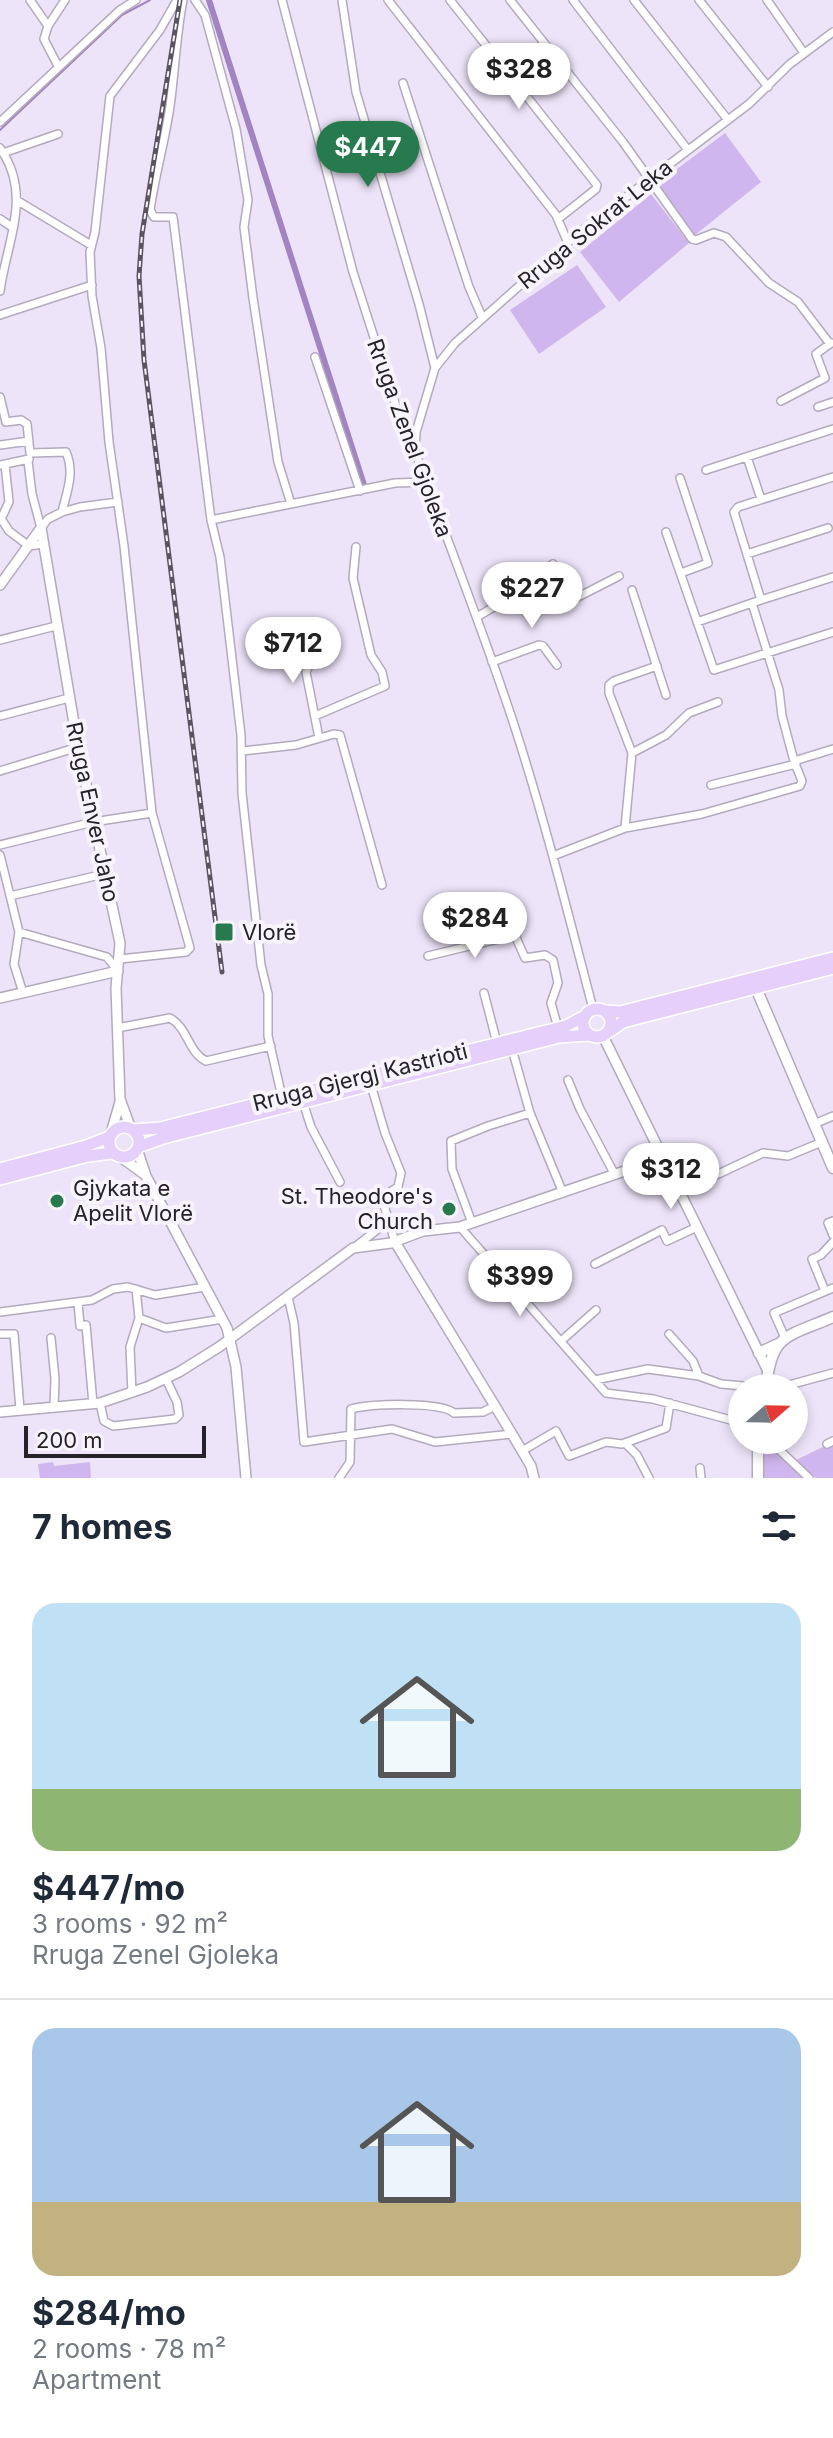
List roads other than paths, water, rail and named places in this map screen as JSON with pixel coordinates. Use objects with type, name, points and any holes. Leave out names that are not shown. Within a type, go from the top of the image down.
[{"type":"main road","points":[[833,958],[620,1012],[589,1013],[584,1026],[589,1035],[606,1033],[623,1022],[833,968]]},
{"type":"main road","points":[[756,988],[833,1168]]},
{"type":"main road","points":[[606,1011],[611,1018],[606,1033]]},
{"type":"main road","name":"Rruga Gjergj Kastrioti","points":[[132,1130],[160,1128],[558,1028],[572,1024],[589,1013]]},
{"type":"main road","name":"Rruga Gjergj Kastrioti","points":[[138,1148],[163,1138],[559,1037],[589,1035]]},
{"type":"main road","points":[[0,1169],[86,1146],[120,1127],[132,1130],[138,1138],[138,1148],[133,1155],[88,1156],[0,1179]]},
{"type":"main road","points":[[110,1135],[108,1145],[117,1155]]},
{"type":"main road","points":[[759,1353],[833,1317]]},
{"type":"main road","points":[[768,1371],[771,1353],[782,1340]]},
{"type":"main road","points":[[758,1454],[758,1478]]},
{"type":"street","points":[[30,0],[48,26]]},
{"type":"street","points":[[58,66],[44,39],[48,26],[65,0]]},
{"type":"street","points":[[0,122],[120,10],[136,0]]},
{"type":"street","points":[[120,959],[186,952],[190,948],[152,813],[92,285],[91,245],[110,96],[168,19],[177,0]]},
{"type":"street","points":[[183,0],[167,124],[157,162],[150,210],[154,217],[173,217],[211,520],[220,557],[242,751],[242,793],[261,965],[268,994],[267,1026],[282,1097]]},
{"type":"street","points":[[195,0],[205,15],[236,129],[248,200],[244,227],[250,277],[278,462],[291,504]]},
{"type":"street","name":"Rruga Zenel Gjoleka","points":[[282,0],[353,272],[405,434],[416,454],[477,617],[553,856],[589,1013]]},
{"type":"street","points":[[342,0],[356,92],[435,368]]},
{"type":"street","points":[[388,0],[558,219],[568,243]]},
{"type":"street","points":[[450,0],[597,185],[558,219]]},
{"type":"street","points":[[510,0],[623,142],[692,239],[714,233],[726,237],[769,283],[798,302],[828,340],[816,354],[829,376],[781,401]]},
{"type":"street","points":[[573,0],[688,150]]},
{"type":"street","points":[[634,0],[728,120]]},
{"type":"street","points":[[699,0],[768,87]]},
{"type":"street","points":[[767,0],[804,53]]},
{"type":"street","name":"Rruga Sokrat Leka","points":[[416,454],[415,437],[435,368],[455,343],[568,243],[728,120],[804,53],[833,32]]},
{"type":"street","points":[[403,83],[469,287],[482,317]]},
{"type":"street","points":[[0,291],[18,201],[14,176],[2,151],[58,134]]},
{"type":"street","points":[[18,201],[91,245]]},
{"type":"street","points":[[0,219],[12,227]]},
{"type":"street","points":[[0,315],[92,285]]},
{"type":"street","points":[[315,357],[360,491]]},
{"type":"street","points":[[0,397],[3,422],[24,420],[29,441],[32,494],[41,528]]},
{"type":"street","points":[[818,407],[833,402]]},
{"type":"street","points":[[706,470],[833,429]]},
{"type":"street","points":[[0,445],[29,441]]},
{"type":"street","points":[[43,544],[29,546],[9,531],[1,518],[9,502],[3,465],[29,457],[66,452],[70,479],[62,512]]},
{"type":"street","points":[[747,457],[761,499]]},
{"type":"street","points":[[761,600],[734,512],[738,507],[833,477]]},
{"type":"street","points":[[680,478],[708,563],[681,573]]},
{"type":"street","points":[[211,520],[395,483],[426,482]]},
{"type":"street","points":[[1,581],[48,519],[80,507],[118,502]]},
{"type":"street","name":"Rruga Enver Jaho","points":[[41,528],[78,747],[118,934],[120,1099]]},
{"type":"street","points":[[747,554],[828,528]]},
{"type":"street","points":[[666,532],[714,670],[833,632]]},
{"type":"street","points":[[315,716],[385,686],[382,672],[371,655],[353,578],[356,547]]},
{"type":"street","points":[[477,617],[512,596],[553,564],[574,599],[619,576]]},
{"type":"street","points":[[697,622],[833,577]]},
{"type":"street","points":[[632,590],[666,695]]},
{"type":"street","points":[[553,856],[625,828],[702,814],[800,786],[802,781],[782,716],[779,690],[752,603]]},
{"type":"street","points":[[302,625],[311,661],[306,672],[319,738]]},
{"type":"street","points":[[0,640],[56,626]]},
{"type":"street","points":[[492,662],[539,645],[557,665]]},
{"type":"street","points":[[625,828],[632,753],[609,693],[609,685],[657,666]]},
{"type":"street","points":[[0,716],[69,698]]},
{"type":"street","points":[[632,753],[666,735],[689,713],[718,702]]},
{"type":"street","points":[[242,751],[296,745],[337,734],[342,739],[382,885]]},
{"type":"street","points":[[0,771],[78,747]]},
{"type":"street","points":[[711,785],[833,749]]},
{"type":"street","points":[[0,845],[93,822],[152,813]]},
{"type":"street","points":[[0,855],[19,932],[14,964],[23,993]]},
{"type":"street","points":[[10,896],[104,874]]},
{"type":"street","points":[[510,924],[525,958],[545,955],[553,960],[558,983],[551,1003],[558,1028]]},
{"type":"street","points":[[0,998],[118,971],[107,957],[19,932]]},
{"type":"street","points":[[428,956],[515,935]]},
{"type":"street","points":[[484,993],[497,1043]]},
{"type":"street","points":[[117,1028],[170,1018],[183,1028],[196,1054],[206,1061],[271,1046]]},
{"type":"street","points":[[606,1033],[663,1158],[768,1371]]},
{"type":"street","points":[[512,1049],[530,1113],[563,1193]]},
{"type":"street","points":[[568,1080],[615,1175]]},
{"type":"street","points":[[371,1085],[401,1173],[398,1187],[387,1194],[383,1202],[395,1242],[512,1434],[534,1478]]},
{"type":"street","points":[[120,1099],[132,1130]]},
{"type":"street","points":[[110,1135],[120,1099]]},
{"type":"street","points":[[303,1102],[311,1127],[340,1182]]},
{"type":"street","points":[[472,1223],[452,1169],[451,1141],[530,1113]]},
{"type":"street","points":[[814,1124],[833,1116]]},
{"type":"street","points":[[680,1192],[763,1153],[784,1157],[822,1142]]},
{"type":"street","points":[[138,1148],[146,1176],[231,1339],[246,1478]]},
{"type":"street","points":[[117,1155],[146,1176]]},
{"type":"street","points":[[353,1248],[395,1242],[423,1231],[460,1227],[663,1158]]},
{"type":"street","points":[[833,1221],[828,1223],[833,1235]]},
{"type":"street","points":[[0,1412],[97,1403],[166,1379],[231,1339],[387,1222]]},
{"type":"street","points":[[460,1227],[603,1390],[617,1396],[670,1403],[728,1419]]},
{"type":"street","points":[[595,1264],[662,1230],[667,1241],[697,1227]]},
{"type":"street","points":[[782,1340],[774,1313],[829,1289],[812,1259],[821,1255],[833,1242]]},
{"type":"street","points":[[0,1312],[98,1299],[113,1289],[128,1287],[155,1295],[205,1287]]},
{"type":"street","points":[[132,1393],[130,1347],[139,1318],[136,1289]]},
{"type":"street","points":[[288,1297],[294,1323],[304,1442],[399,1429],[435,1442],[512,1434]]},
{"type":"street","points":[[78,1302],[80,1326],[86,1325],[97,1403],[104,1421],[113,1426],[175,1419],[179,1415],[178,1405],[166,1379]]},
{"type":"street","points":[[561,1341],[596,1310]]},
{"type":"street","points":[[139,1318],[166,1328],[223,1319]]},
{"type":"street","points":[[0,1334],[14,1334],[20,1410]]},
{"type":"street","points":[[669,1334],[693,1361],[699,1376]]},
{"type":"street","points":[[51,1338],[54,1407]]},
{"type":"street","points":[[595,1380],[648,1369],[699,1376],[728,1385]]},
{"type":"street","points":[[808,1380],[833,1373]]},
{"type":"street","points":[[522,1451],[556,1431],[569,1456],[606,1442],[625,1443],[666,1428],[670,1403]]},
{"type":"street","points":[[339,1478],[350,1462],[350,1412],[355,1408],[424,1404],[450,1409],[454,1413],[483,1412],[495,1406]]},
{"type":"street","points":[[625,1443],[637,1455],[649,1478]]},
{"type":"street","points":[[782,1454],[809,1478]]},
{"type":"street","points":[[700,1468],[701,1478]]},
{"type":"waterway","points":[[0,130],[122,15],[150,0]]},
{"type":"waterway","points":[[209,0],[364,485]]},
{"type":"railway","points":[[180,0],[142,234],[139,276],[144,360],[222,972]]},
{"type":"place","name":"Vlorë","points":[[224,932]]},
{"type":"place","name":"Gjykata e Apelit Vlorë","points":[[57,1201]]},
{"type":"place","name":"St. Theodore's Church","points":[[449,1209]]}]
